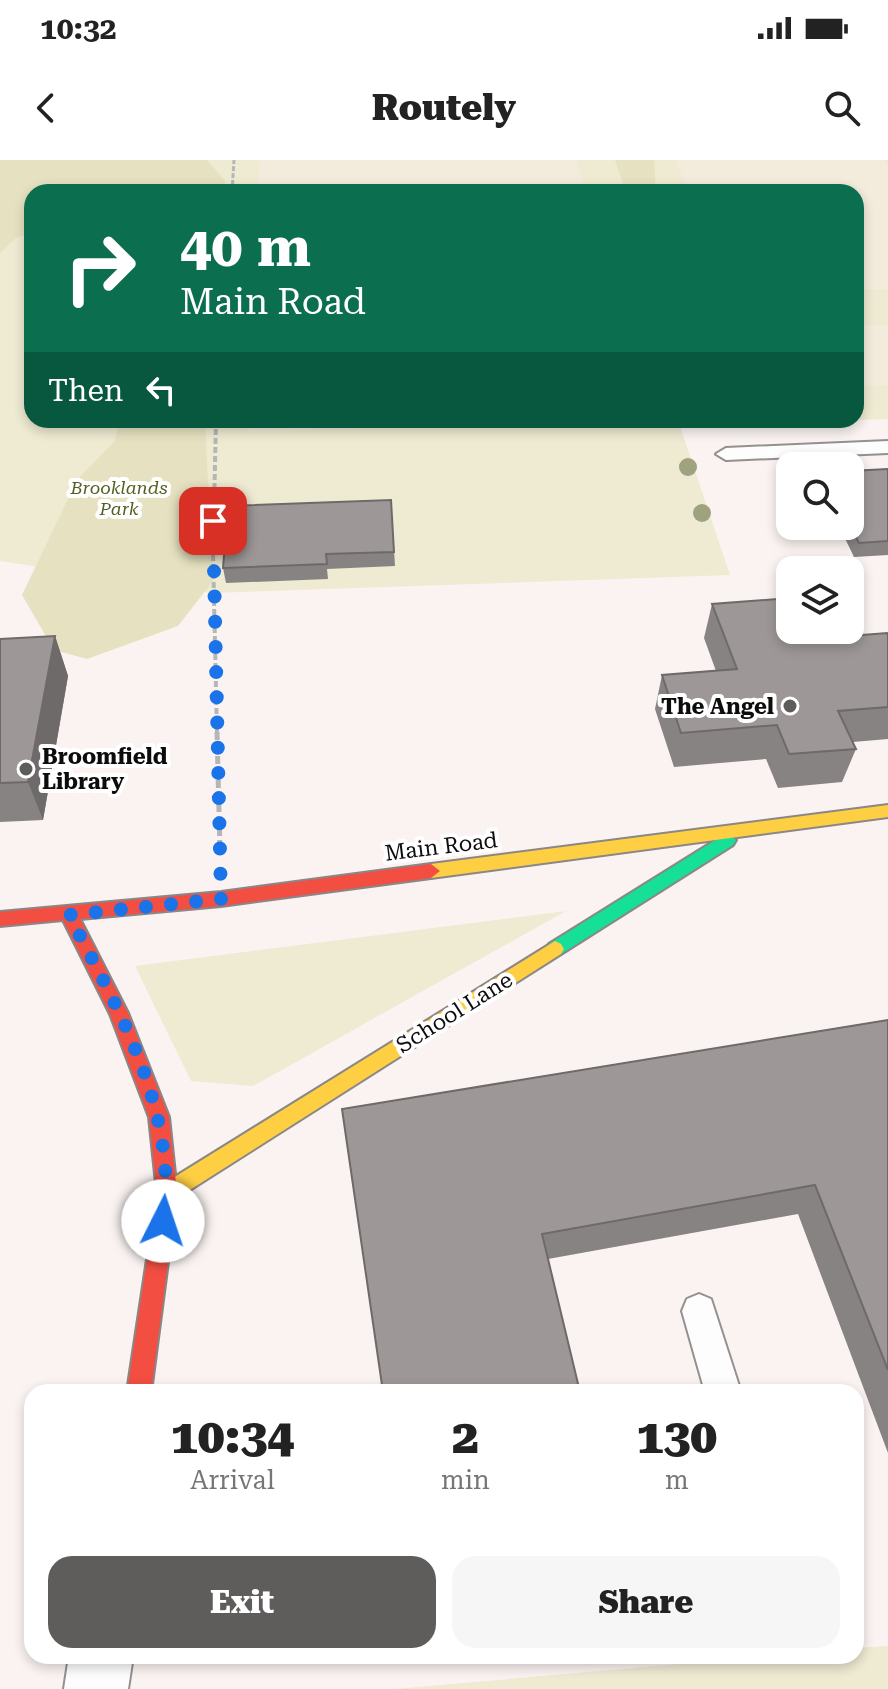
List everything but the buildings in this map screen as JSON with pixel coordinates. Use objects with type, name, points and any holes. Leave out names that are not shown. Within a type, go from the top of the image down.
[{"type":"street","name":"Main Road","points":[[0,919],[221,899],[888,811]]},
{"type":"street","name":"School Lane","points":[[167,1193],[741,832]]},
{"type":"street","points":[[69,915],[119,1013],[159,1117],[167,1193],[140,1384]]},
{"type":"lane","points":[[726,454],[888,447]]},
{"type":"lane","points":[[699,1311],[721,1384]]},
{"type":"path","points":[[232,184],[234,160]]},
{"type":"path","points":[[216,428],[213,553],[221,899]]},
{"type":"green space","name":"Brooklands Park","points":[[0,160],[888,160],[888,419],[864,420],[864,184],[24,184],[24,428],[681,428],[730,575],[211,593],[0,561]]},
{"type":"green space","points":[[0,160],[207,160],[225,181],[225,184],[24,184],[24,235],[0,253]]},
{"type":"green space","points":[[615,160],[654,160],[656,184],[623,184]]},
{"type":"green space","name":"Brooklands Park","points":[[117,428],[205,428],[213,581],[178,626],[87,659],[54,650],[22,595],[77,480],[115,441]]},
{"type":"green space","points":[[566,911],[253,1086],[191,1081],[135,966]]},
{"type":"green space","points":[[888,1646],[888,1689],[395,1689],[679,1664],[864,1664],[864,1648]]},
{"type":"shaded area","points":[[260,160],[576,160],[584,184],[258,184]]},
{"type":"shaded area","points":[[676,160],[884,160],[888,167],[888,289],[864,289],[864,184],[685,184]]},
{"type":"shaded area","points":[[864,325],[888,325],[888,385],[864,386]]},
{"type":"shaded area","points":[[248,428],[347,428],[248,432]]},
{"type":"traffic: fast","points":[[555,949],[727,840]]},
{"type":"traffic: slow","points":[[431,871],[888,811]]},
{"type":"traffic: slow","points":[[167,1193],[555,949]]},
{"type":"traffic: jam","points":[[0,919],[221,899],[431,871]]},
{"type":"traffic: jam","points":[[69,915],[119,1013],[159,1117],[167,1193],[140,1384]]},
{"type":"place","name":"The Angel","points":[[790,706]]},
{"type":"place","name":"Broomfield Library","points":[[26,769]]},
{"type":"route","points":[[163,1221],[167,1193],[159,1117],[119,1013],[69,915],[221,899],[213,521]]}]
